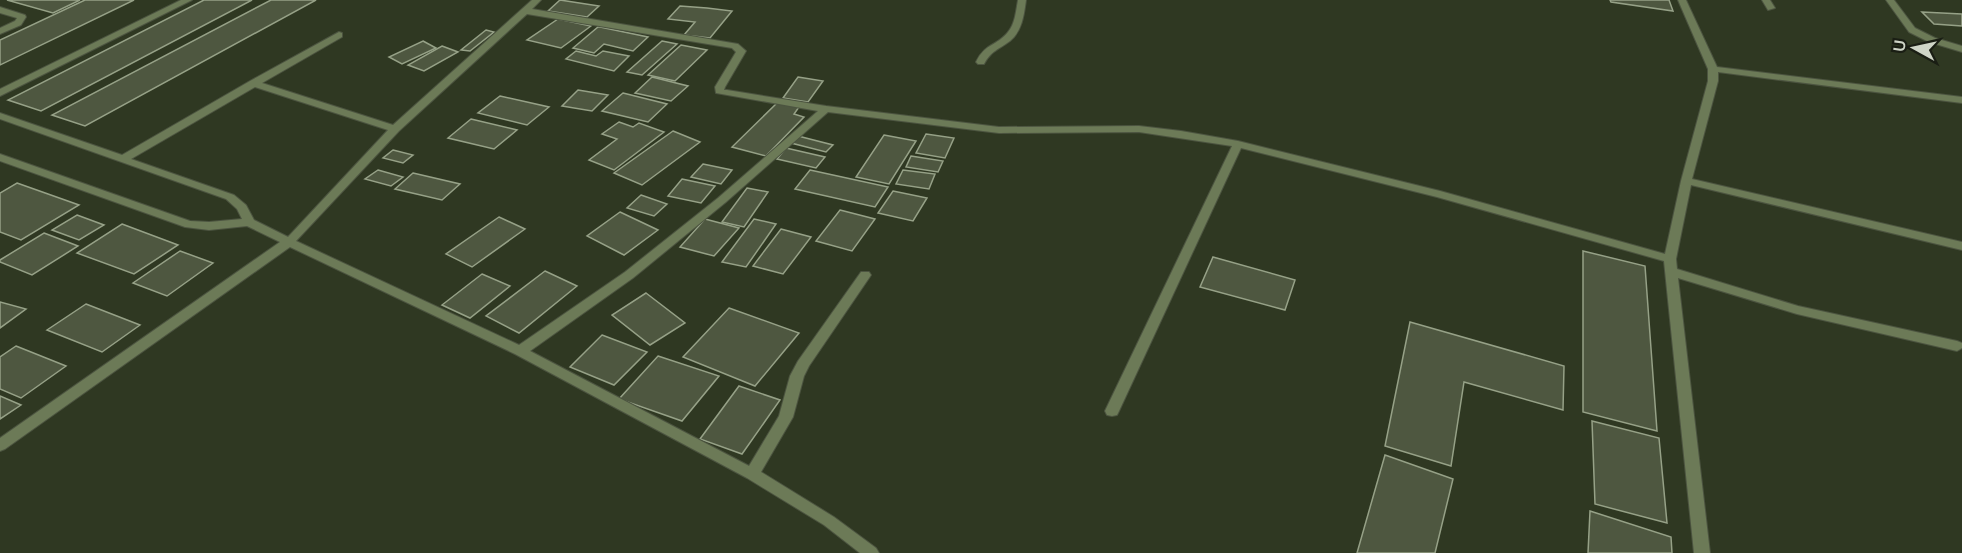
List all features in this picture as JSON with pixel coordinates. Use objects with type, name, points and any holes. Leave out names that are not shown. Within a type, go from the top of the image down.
[{"type":"street","points":[[0,93],[188,0]]},
{"type":"street","points":[[0,445],[289,242],[395,129],[537,0]]},
{"type":"street","points":[[981,62],[987,49],[1007,38],[1012,32],[1019,20],[1022,0]]},
{"type":"street","points":[[1682,0],[1713,69],[1713,81],[1686,181],[1671,265],[1702,553]]},
{"type":"street","points":[[1890,0],[1912,30],[1922,36],[1962,49]]},
{"type":"street","points":[[0,10],[22,17],[18,23],[0,31]]},
{"type":"street","points":[[526,11],[735,46],[741,51],[719,91],[826,109],[999,130],[1159,130],[1238,144],[1440,194],[1671,265],[1797,310],[1957,346]]},
{"type":"street","points":[[121,160],[339,35]]},
{"type":"street","points":[[1713,69],[1962,100]]},
{"type":"street","points":[[253,83],[395,129]]},
{"type":"street","points":[[520,351],[629,275],[722,200],[826,109]]},
{"type":"street","points":[[0,116],[230,197],[242,207],[249,222]]},
{"type":"street","points":[[1112,411],[1238,144]]},
{"type":"street","points":[[2,160],[189,224],[209,226],[249,222],[313,255],[520,351],[752,474],[829,521],[871,553]]},
{"type":"street","points":[[1686,181],[1962,246]]},
{"type":"street","points":[[752,474],[786,417],[802,364],[864,275]]},
{"type":"building","points":[[7,0],[80,0],[53,13]]},
{"type":"building","points":[[85,0],[134,0],[0,65],[0,40]]},
{"type":"building","points":[[204,0],[252,0],[41,111],[8,100]]},
{"type":"building","points":[[271,0],[316,0],[85,126],[52,115]]},
{"type":"building","points":[[560,0],[599,6],[587,17],[548,11]]},
{"type":"building","points":[[1610,0],[1669,0],[1673,11],[1611,2]]},
{"type":"building","points":[[680,6],[732,11],[710,38],[684,35],[695,22],[668,19]]},
{"type":"building","points":[[1922,12],[1962,14],[1962,26],[1934,24]]},
{"type":"building","points":[[558,19],[591,26],[561,48],[527,40]]},
{"type":"building","points":[[598,27],[648,37],[633,51],[604,44],[594,53],[573,48]]},
{"type":"building","points":[[486,30],[494,32],[470,51],[461,50]]},
{"type":"building","points":[[423,41],[436,48],[402,64],[389,57]]},
{"type":"building","points":[[662,41],[677,44],[642,75],[627,72]]},
{"type":"building","points":[[681,45],[707,50],[675,81],[648,75]]},
{"type":"building","points":[[442,46],[458,52],[424,71],[408,65]]},
{"type":"building","points":[[576,51],[596,56],[603,51],[629,56],[614,71],[566,59]]},
{"type":"building","points":[[652,77],[688,86],[671,101],[635,93]]},
{"type":"building","points":[[798,77],[823,81],[808,102],[783,98]]},
{"type":"building","points":[[578,90],[608,95],[592,111],[562,106]]},
{"type":"building","points":[[623,93],[667,104],[648,122],[602,111]]},
{"type":"building","points":[[500,96],[549,107],[527,125],[478,113]]},
{"type":"building","points":[[777,103],[799,107],[794,114],[804,117],[766,156],[732,147]]},
{"type":"building","points":[[471,119],[517,130],[494,149],[448,138]]},
{"type":"building","points":[[619,122],[633,127],[639,123],[664,132],[614,170],[589,160],[617,139],[602,134]]},
{"type":"building","points":[[673,131],[700,142],[642,185],[614,173]]},
{"type":"building","points":[[926,134],[954,138],[945,158],[916,153]]},
{"type":"building","points":[[884,135],[916,141],[889,184],[856,177]]},
{"type":"building","points":[[798,136],[833,145],[826,152],[791,143]]},
{"type":"building","points":[[786,148],[825,157],[816,168],[777,159]]},
{"type":"building","points":[[393,150],[413,155],[403,163],[383,158]]},
{"type":"building","points":[[911,156],[943,161],[938,172],[906,167]]},
{"type":"building","points":[[703,164],[732,170],[721,184],[691,177]]},
{"type":"building","points":[[378,170],[403,177],[391,186],[365,179]]},
{"type":"building","points":[[810,170],[888,187],[875,207],[795,189]]},
{"type":"building","points":[[903,170],[935,174],[929,189],[896,184]]},
{"type":"building","points":[[413,173],[460,184],[442,200],[395,189]]},
{"type":"building","points":[[682,179],[715,186],[701,203],[668,196]]},
{"type":"building","points":[[17,183],[79,205],[21,240],[0,232],[0,193]]},
{"type":"building","points":[[747,188],[768,192],[744,227],[722,222]]},
{"type":"building","points":[[893,191],[927,198],[913,221],[878,213]]},
{"type":"building","points":[[641,195],[667,204],[654,216],[627,208]]},
{"type":"building","points":[[840,210],[875,219],[852,251],[816,241]]},
{"type":"building","points":[[620,212],[658,230],[624,255],[587,236]]},
{"type":"building","points":[[77,215],[104,225],[79,240],[52,230]]},
{"type":"building","points":[[499,217],[525,229],[472,267],[446,254]]},
{"type":"building","points":[[705,219],[739,228],[714,256],[680,247]]},
{"type":"building","points":[[754,219],[776,224],[746,267],[722,262]]},
{"type":"building","points":[[122,224],[178,245],[134,274],[77,253]]},
{"type":"building","points":[[781,229],[811,237],[783,274],[753,266]]},
{"type":"building","points":[[44,233],[78,246],[32,275],[0,262],[0,260]]},
{"type":"building","points":[[180,251],[213,263],[167,296],[133,283]]},
{"type":"building","points":[[1583,251],[1645,266],[1657,431],[1583,412]]},
{"type":"building","points":[[1213,257],[1295,280],[1285,310],[1200,287]]},
{"type":"building","points":[[545,271],[577,286],[519,333],[486,316]]},
{"type":"building","points":[[482,274],[510,286],[470,318],[442,305]]},
{"type":"building","points":[[646,293],[685,323],[650,345],[612,315]]},
{"type":"building","points":[[0,302],[26,309],[0,328]]},
{"type":"building","points":[[86,304],[140,325],[102,352],[47,330]]},
{"type":"building","points":[[729,308],[799,333],[755,386],[683,357]]},
{"type":"building","points":[[1410,322],[1564,366],[1563,410],[1464,382],[1451,466],[1385,446]]},
{"type":"building","points":[[602,335],[647,352],[614,385],[570,367]]},
{"type":"building","points":[[16,346],[66,366],[21,398],[0,389],[0,357]]},
{"type":"building","points":[[658,356],[719,376],[682,421],[619,399]]},
{"type":"building","points":[[739,386],[780,400],[742,454],[700,439]]},
{"type":"building","points":[[0,396],[21,405],[0,419]]},
{"type":"building","points":[[1592,421],[1659,438],[1667,523],[1595,504]]},
{"type":"building","points":[[1385,455],[1453,479],[1435,553],[1357,553]]},
{"type":"building","points":[[1590,511],[1671,537],[1672,553],[1588,553]]}]
